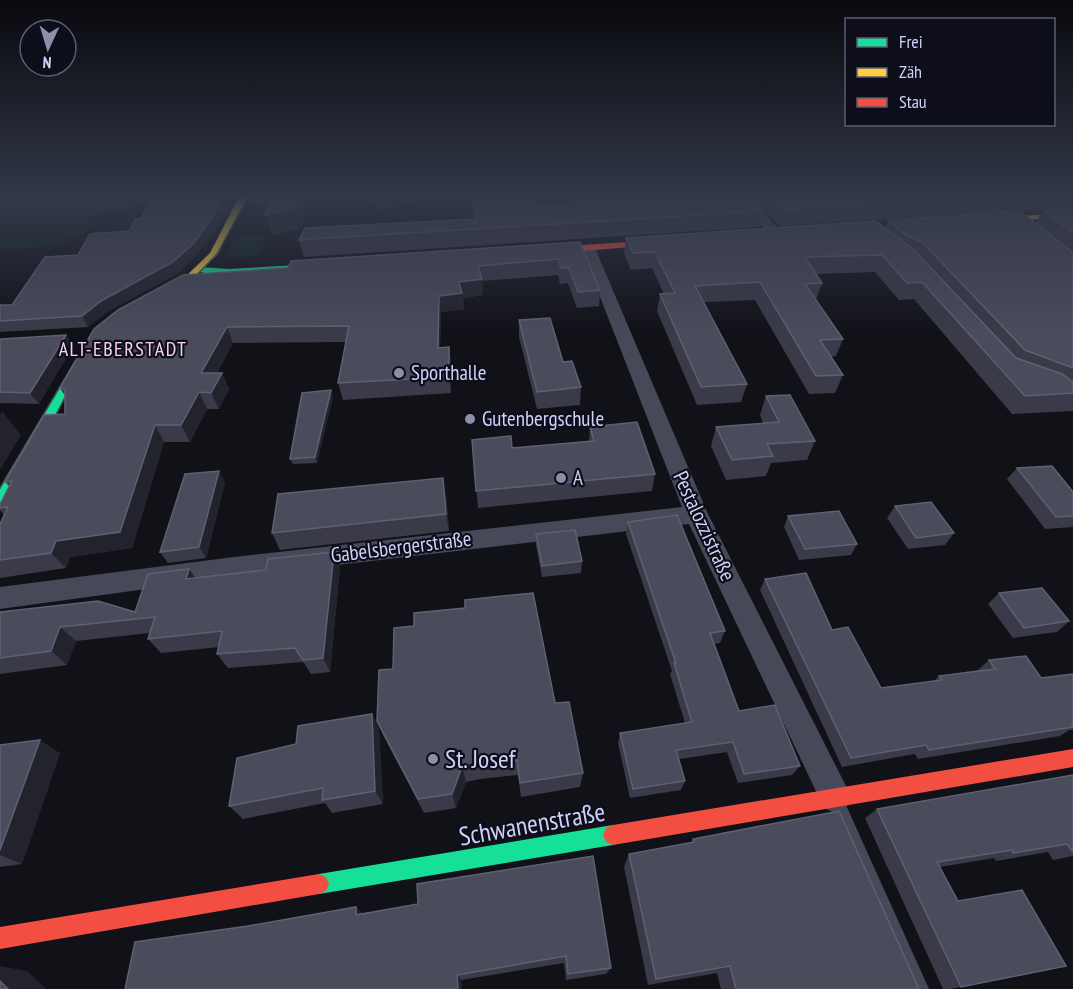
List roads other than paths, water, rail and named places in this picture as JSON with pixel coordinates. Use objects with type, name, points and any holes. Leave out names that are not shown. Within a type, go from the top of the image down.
[{"type":"street","points":[[176,286],[199,270],[214,254],[221,241]]},
{"type":"street","points":[[1038,241],[1073,269]]},
{"type":"street","points":[[525,252],[681,242]]},
{"type":"street","name":"Pestalozzistraße","points":[[588,248],[696,514],[835,797]]},
{"type":"street","points":[[199,270],[229,272],[343,265]]},
{"type":"street","points":[[0,501],[88,347]]},
{"type":"street","name":"Gabelsbergerstraße","points":[[0,598],[465,539],[696,514]]},
{"type":"street","name":"Schwanenstraße","points":[[0,938],[1073,758]]},
{"type":"lane","points":[[835,797],[920,989]]},
{"type":"tram line","points":[[189,283],[217,254],[224,241]]},
{"type":"tram line","points":[[0,488],[86,343],[98,329]]},
{"type":"tram line","points":[[49,429],[72,383]]},
{"type":"place","name":"Sporthalle","points":[[399,373]]},
{"type":"place","name":"Gutenbergschule","points":[[470,419]]},
{"type":"place","name":"A","points":[[561,478]]},
{"type":"place","name":"St. Josef","points":[[433,759]]},
{"type":"district","name":"ALT-EBERSTADT","points":[[123,349]]}]
